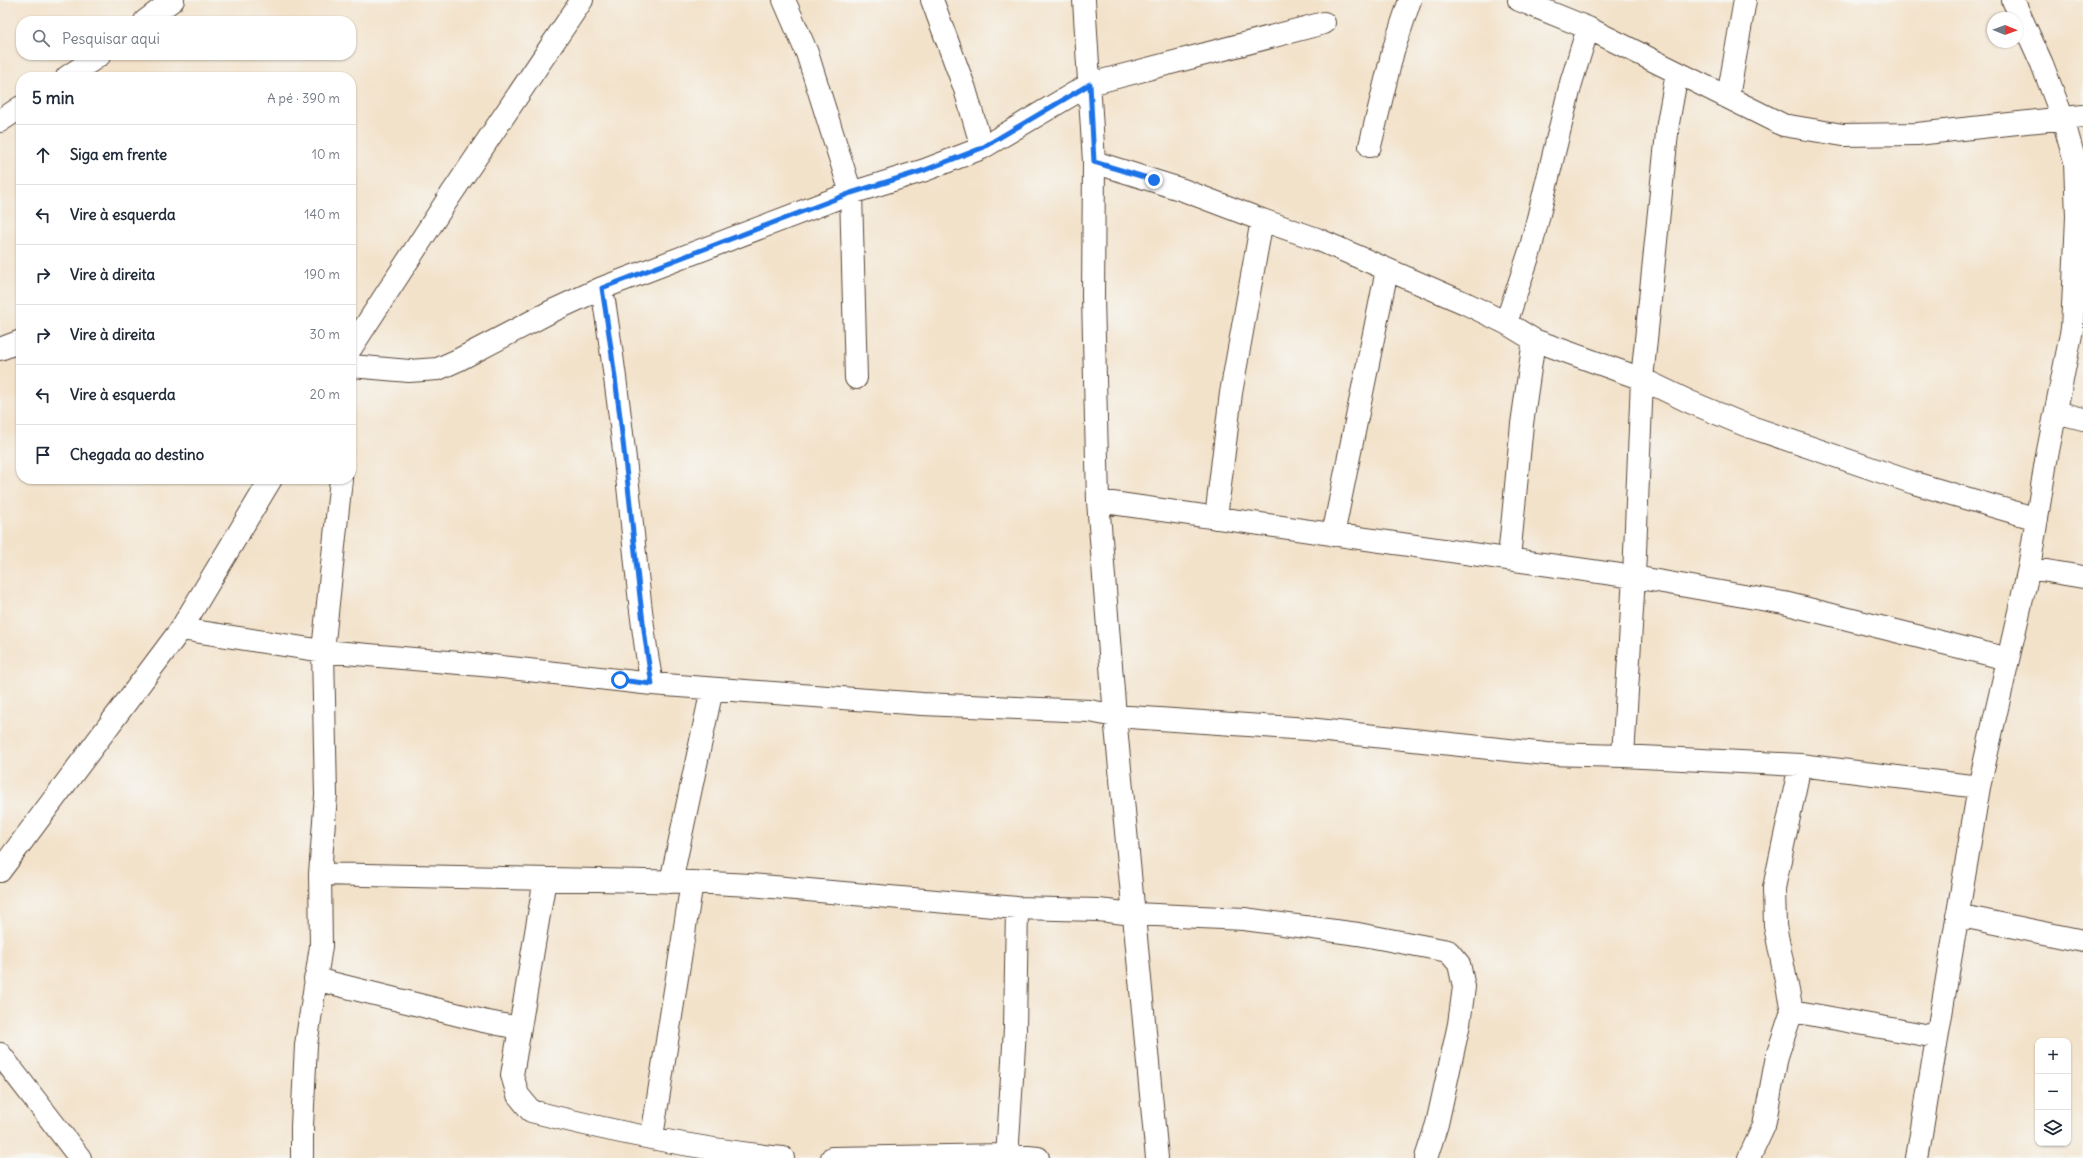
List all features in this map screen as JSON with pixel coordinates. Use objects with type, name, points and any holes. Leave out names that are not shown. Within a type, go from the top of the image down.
[{"type":"street","points":[[152,16],[173,0]]},
{"type":"street","points":[[356,355],[448,199],[582,0]]},
{"type":"street","points":[[784,0],[807,53],[851,193],[856,378]]},
{"type":"street","points":[[932,0],[965,89],[982,148]]},
{"type":"street","points":[[1084,0],[1094,162],[1093,297],[1098,502],[1115,716],[1157,1158]]},
{"type":"street","points":[[1370,146],[1393,51],[1410,0]]},
{"type":"street","points":[[1519,0],[1588,28],[1677,74],[1728,97],[1782,125],[1843,135],[1917,134],[2073,117]]},
{"type":"street","points":[[1728,97],[1745,0]]},
{"type":"street","points":[[1918,1158],[1936,1037],[1979,787],[2029,568],[2072,329],[2077,217],[2073,117],[2042,64],[2014,0]]},
{"type":"street","points":[[356,365],[409,371],[438,369],[552,311],[602,288],[851,193],[925,170],[982,148],[1090,84],[1324,23]]},
{"type":"street","points":[[1506,323],[1530,251],[1571,82],[1588,28]]},
{"type":"street","points":[[74,72],[92,60]]},
{"type":"street","points":[[1623,756],[1634,576],[1642,379],[1666,145],[1677,74]]},
{"type":"street","points":[[0,122],[16,111]]},
{"type":"street","points":[[1094,162],[1183,190],[1262,220],[1317,238],[1506,323],[1534,340],[1642,379],[1690,402],[1746,425],[1914,483],[2037,519]]},
{"type":"street","points":[[1216,518],[1232,393],[1262,220]]},
{"type":"street","points":[[1333,535],[1388,270]]},
{"type":"street","points":[[602,288],[611,346],[627,477],[639,594],[652,684]]},
{"type":"street","points":[[1509,558],[1522,424],[1534,340]]},
{"type":"street","points":[[0,349],[16,343]]},
{"type":"street","points":[[2056,412],[2083,419]]},
{"type":"street","points":[[0,871],[181,629],[268,484]]},
{"type":"street","points":[[302,1158],[306,1045],[321,946],[320,874],[326,795],[323,651],[340,484]]},
{"type":"street","points":[[1098,502],[1634,576],[1784,603],[2008,659]]},
{"type":"street","points":[[2029,568],[2083,577]]},
{"type":"street","points":[[181,629],[323,651],[493,666],[652,684],[922,704],[1090,711],[1115,716],[1308,729],[1547,754],[1623,756],[1800,765],[1979,787]]},
{"type":"street","points":[[671,882],[712,689]]},
{"type":"street","points":[[1749,1158],[1764,1126],[1778,1056],[1792,1011],[1775,926],[1774,888],[1800,765]]},
{"type":"street","points":[[320,874],[692,882],[750,885],[1017,908],[1098,910],[1134,914],[1244,919],[1358,934],[1448,951],[1458,964],[1464,986],[1459,1024],[1437,1124],[1426,1158]]},
{"type":"street","points":[[544,879],[512,1075],[518,1095],[530,1111],[652,1137],[755,1155],[783,1158]]},
{"type":"street","points":[[652,1137],[692,882]]},
{"type":"street","points":[[1007,1156],[1015,1029],[1017,908]]},
{"type":"street","points":[[1958,915],[2083,941]]},
{"type":"street","points":[[315,979],[483,1021],[519,1028]]},
{"type":"street","points":[[1792,1011],[1936,1037]]},
{"type":"street","points":[[0,1054],[80,1158]]},
{"type":"street","points":[[832,1158],[1007,1156],[1038,1158]]},
{"type":"route","points":[[620,680],[652,684],[646,653],[627,477],[611,346],[602,288],[715,243],[851,193],[925,170],[982,148],[1090,84],[1094,162],[1154,180]]}]
